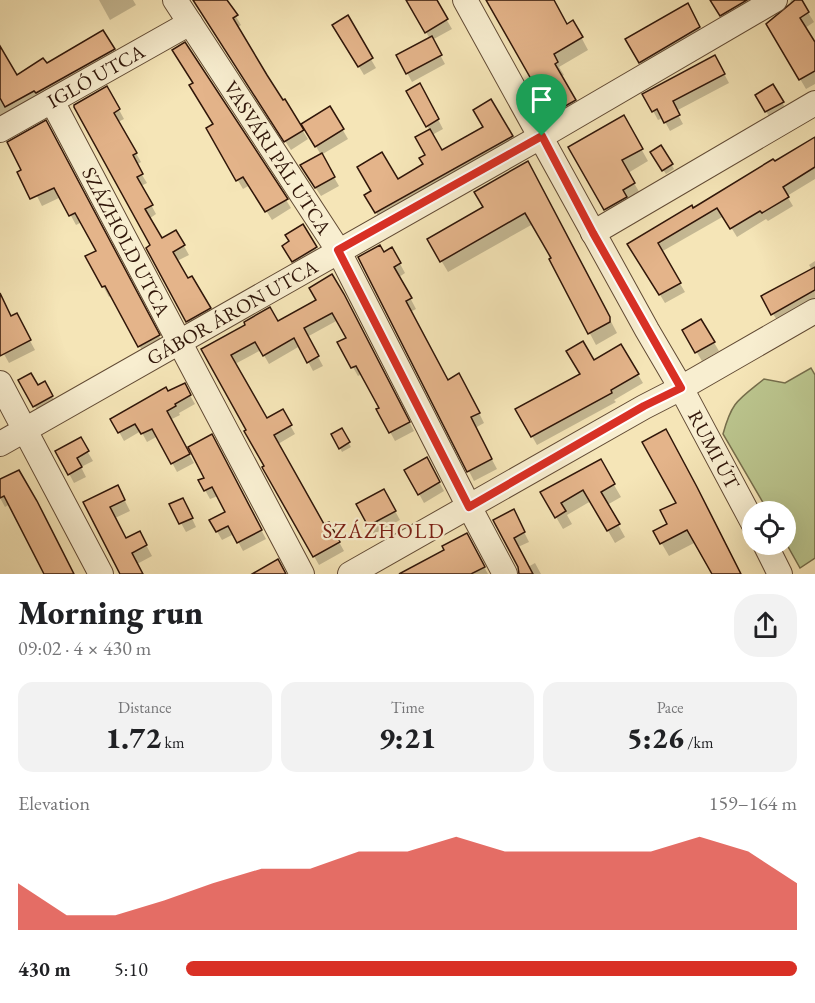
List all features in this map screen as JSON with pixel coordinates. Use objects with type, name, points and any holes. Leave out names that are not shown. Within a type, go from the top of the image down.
[{"type":"street","name":"VASVÁRI PÁL UTCA","points":[[176,0],[338,250],[469,507],[506,574]]},
{"type":"street","name":"RUMI ÚT","points":[[465,0],[681,388],[742,502]]},
{"type":"street","name":"GÁBOR ÁRON UTCA","points":[[0,444],[542,136],[776,0]]},
{"type":"street","name":"IGLÓ UTCA","points":[[0,130],[190,23]]},
{"type":"street","name":"SZÁZHOLD UTCA","points":[[52,101],[302,574]]},
{"type":"street","points":[[593,233],[815,103]]},
{"type":"street","points":[[350,574],[815,311]]},
{"type":"street","points":[[0,383],[102,574]]},
{"type":"street","points":[[770,555],[780,574]]},
{"type":"green space","points":[[811,368],[815,375],[815,558],[800,568],[793,555],[796,555],[796,501],[762,501],[723,434],[733,408],[748,392],[764,379],[785,383]]},
{"type":"building","points":[[193,0],[227,0],[238,15],[233,18],[267,75],[304,130],[284,142]]},
{"type":"building","points":[[406,0],[437,0],[448,19],[425,33]]},
{"type":"building","points":[[486,0],[554,0],[567,24],[573,20],[583,37],[554,54],[558,62],[555,64],[576,100],[551,114]]},
{"type":"building","points":[[710,0],[747,0],[720,16]]},
{"type":"building","points":[[795,0],[802,0],[809,12],[800,18],[815,42],[815,71],[799,80],[766,24]]},
{"type":"building","points":[[688,3],[700,27],[639,63],[625,39]]},
{"type":"building","points":[[348,15],[373,58],[358,67],[332,25]]},
{"type":"building","points":[[103,30],[115,49],[36,93],[34,91],[5,107],[0,98],[0,46],[17,75],[43,58],[47,63]]},
{"type":"building","points":[[432,36],[442,55],[406,74],[396,55]]},
{"type":"building","points":[[185,42],[288,199],[265,212],[243,177],[236,181],[206,128],[213,124],[189,85],[193,83],[172,50]]},
{"type":"building","points":[[715,55],[725,74],[673,101],[680,115],[664,123],[657,109],[652,112],[642,94]]},
{"type":"building","points":[[420,83],[439,119],[426,127],[406,91]]},
{"type":"building","points":[[773,84],[784,102],[765,112],[755,95]]},
{"type":"building","points":[[107,86],[120,109],[114,113],[137,153],[133,155],[143,174],[137,177],[153,205],[145,209],[162,238],[176,230],[185,245],[173,252],[188,278],[192,276],[211,308],[186,322],[146,248],[150,245],[74,107]]},
{"type":"building","points":[[491,99],[513,136],[375,213],[364,195],[371,191],[357,167],[382,152],[398,179],[423,164],[419,158],[425,155],[415,137],[430,129],[442,150],[483,127],[473,110]]},
{"type":"building","points":[[330,106],[344,129],[315,147],[301,124]]},
{"type":"building","points":[[624,115],[643,149],[622,160],[635,183],[623,190],[627,197],[604,210],[568,147]]},
{"type":"building","points":[[46,120],[160,335],[138,347],[105,286],[102,287],[85,256],[96,251],[75,213],[69,216],[54,188],[30,199],[17,172],[21,170],[7,142]]},
{"type":"building","points":[[815,137],[815,167],[783,187],[789,197],[730,229],[717,208],[658,243],[681,283],[659,295],[627,244]]},
{"type":"building","points":[[661,145],[673,164],[662,171],[650,152]]},
{"type":"building","points":[[322,153],[335,177],[315,188],[300,165]]},
{"type":"building","points":[[528,161],[610,317],[610,322],[588,334],[549,259],[551,258],[525,213],[440,262],[427,239],[483,207],[474,192]]},
{"type":"building","points":[[303,224],[317,247],[292,262],[282,246],[289,241],[285,235]]},
{"type":"building","points":[[380,245],[384,252],[392,247],[401,263],[394,267],[412,298],[406,301],[448,380],[459,373],[480,413],[471,417],[492,459],[467,472],[358,257]]},
{"type":"building","points":[[815,267],[815,290],[771,315],[761,296]]},
{"type":"building","points":[[332,274],[410,422],[389,433],[376,409],[379,408],[356,366],[351,368],[337,342],[346,338],[332,313],[304,328],[319,356],[307,363],[294,338],[263,356],[255,342],[231,355],[267,418],[283,409],[292,425],[274,435],[324,524],[329,522],[340,542],[313,557],[263,469],[264,466],[244,431],[246,430],[201,349],[245,325],[244,322],[270,307],[278,321],[316,300],[309,288]]},
{"type":"building","points":[[0,293],[11,316],[17,313],[31,340],[0,356]]},
{"type":"building","points":[[701,319],[715,342],[695,353],[682,330]]},
{"type":"building","points":[[583,341],[594,360],[621,344],[639,374],[611,390],[612,393],[531,437],[515,409],[580,374],[566,351]]},
{"type":"building","points":[[31,373],[38,385],[45,381],[53,396],[33,407],[18,380]]},
{"type":"building","points":[[185,383],[191,395],[167,411],[190,454],[171,464],[152,429],[141,434],[135,424],[118,433],[110,419],[166,387],[168,391]]},
{"type":"building","points":[[342,428],[350,442],[339,449],[331,434]]},
{"type":"building","points":[[666,429],[741,574],[712,574],[687,530],[660,544],[653,531],[667,524],[660,510],[676,503],[642,442]]},
{"type":"building","points":[[212,434],[262,530],[237,543],[228,526],[216,532],[209,520],[225,512],[212,487],[204,491],[198,480],[204,478],[188,447]]},
{"type":"building","points":[[81,437],[89,451],[77,458],[82,467],[68,475],[55,451]]},
{"type":"building","points":[[427,457],[440,482],[418,495],[404,470]]},
{"type":"building","points":[[601,459],[615,484],[601,492],[620,524],[607,531],[583,490],[561,503],[566,511],[555,518],[540,492]]},
{"type":"building","points":[[19,470],[74,574],[44,574],[4,496],[0,498],[0,479]]},
{"type":"building","points":[[118,485],[125,500],[110,507],[126,538],[140,531],[147,545],[132,553],[143,574],[120,574],[83,502]]},
{"type":"building","points":[[384,489],[396,511],[368,526],[356,504]]},
{"type":"building","points":[[183,498],[193,518],[179,524],[169,504]]},
{"type":"building","points":[[514,509],[525,532],[514,538],[533,574],[519,574],[518,567],[493,520]]},
{"type":"building","points":[[467,533],[485,567],[471,574],[399,574],[444,550],[442,546]]},
{"type":"building","points":[[278,559],[286,574],[252,574]]},
{"type":"district","name":"SZÁZHOLD","points":[[384,530]]},
{"type":"route","points":[[542,136],[593,233],[681,388],[644,406],[469,507],[338,250],[542,136]]}]
